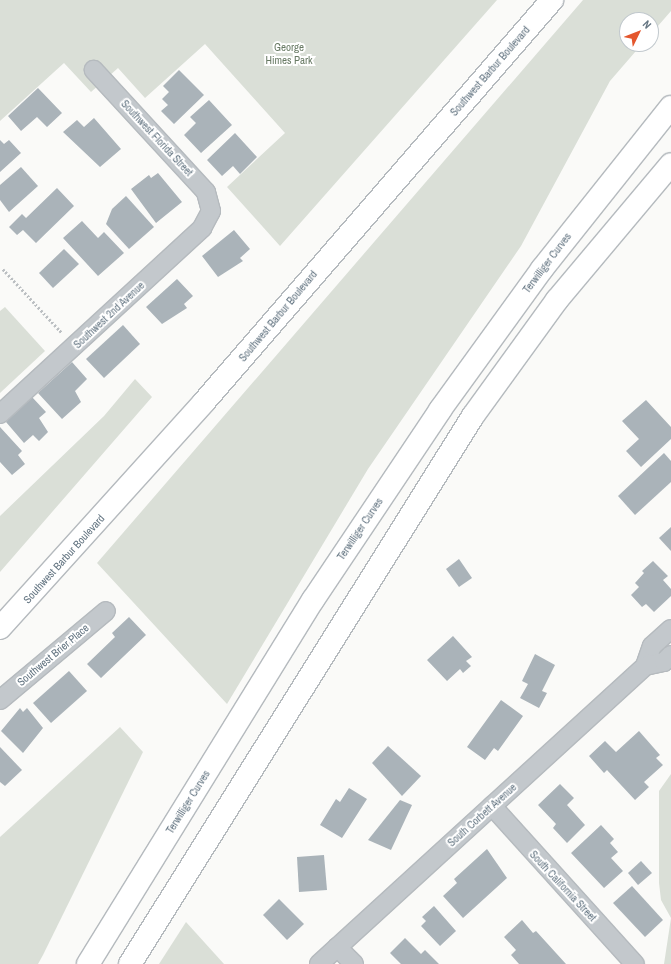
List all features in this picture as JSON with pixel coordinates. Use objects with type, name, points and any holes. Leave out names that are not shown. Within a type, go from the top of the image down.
[{"type":"main road","name":"Southwest Barbur Boulevard","points":[[0,628],[199,408],[341,240],[552,0]]},
{"type":"main road","name":"Terwilliger Curves","points":[[88,964],[313,600],[440,410],[542,269],[668,111]]},
{"type":"main road","points":[[130,964],[473,416],[557,300],[671,164]]},
{"type":"street","name":"Southwest Florida Street","points":[[94,70],[206,192],[211,211]]},
{"type":"street","name":"Southwest 2nd Avenue","points":[[0,414],[202,228],[211,211]]},
{"type":"street","name":"Southwest Brier Place","points":[[0,700],[106,611]]},
{"type":"street","name":"South Corbett Avenue","points":[[319,964],[645,666],[652,646],[671,629]]},
{"type":"street","name":"South Corbett Avenue","points":[[645,666],[664,662],[671,655]]},
{"type":"street","name":"South California Street","points":[[492,806],[635,964]]},
{"type":"street","points":[[337,947],[354,964]]},
{"type":"path","points":[[3,269],[74,347]]},
{"type":"green space","name":"George Himes Park","points":[[0,0],[497,0],[280,246],[227,187],[285,133],[205,44],[145,98],[118,68],[91,92],[64,63],[0,121]]},
{"type":"green space","points":[[583,0],[671,0],[671,11],[659,25],[659,12],[619,12],[619,52],[635,52],[610,81],[521,246],[368,469],[227,704],[97,563]]},
{"type":"green space","points":[[5,307],[45,351],[0,393],[0,311]]},
{"type":"green space","points":[[135,379],[152,397],[0,572],[0,516],[104,416]]},
{"type":"green space","points":[[120,727],[143,752],[43,955],[38,964],[0,964],[0,837]]},
{"type":"green space","points":[[671,774],[671,918],[661,900],[659,883],[659,791]]},
{"type":"green space","points":[[671,918],[671,964],[664,964]]},
{"type":"green space","points":[[186,922],[224,964],[159,964]]},
{"type":"building","points":[[179,70],[204,95],[174,124],[161,111],[168,105],[162,99],[169,92],[163,86]]},
{"type":"building","points":[[38,88],[62,113],[47,127],[37,117],[21,131],[8,116]]},
{"type":"building","points":[[209,100],[232,125],[201,153],[184,135],[196,123],[190,117]]},
{"type":"building","points":[[94,118],[121,149],[100,167],[63,132],[77,120],[84,127]]},
{"type":"building","points":[[235,133],[257,157],[240,174],[233,166],[222,176],[207,160]]},
{"type":"building","points":[[0,140],[4,144],[9,140],[21,153],[0,172]]},
{"type":"building","points":[[21,167],[38,186],[9,212],[0,200],[0,185]]},
{"type":"building","points":[[158,173],[182,202],[156,223],[131,189],[149,175],[151,178]]},
{"type":"building","points":[[57,188],[74,206],[36,243],[23,230],[17,235],[9,227],[22,214],[26,218]]},
{"type":"building","points":[[126,196],[154,227],[129,249],[106,224],[112,209]]},
{"type":"building","points":[[82,221],[98,238],[104,232],[124,253],[98,276],[63,238]]},
{"type":"building","points":[[234,230],[250,249],[240,258],[243,261],[218,277],[202,256]]},
{"type":"building","points":[[64,249],[79,264],[53,288],[39,273]]},
{"type":"building","points":[[177,279],[193,296],[184,304],[187,308],[162,324],[146,307]]},
{"type":"building","points":[[123,325],[140,344],[104,378],[86,359]]},
{"type":"building","points":[[72,362],[87,379],[75,391],[81,402],[62,419],[38,393]]},
{"type":"building","points":[[32,397],[46,412],[39,418],[48,432],[39,441],[33,435],[24,443],[6,422]]},
{"type":"building","points":[[646,400],[671,427],[671,439],[641,467],[626,451],[639,439],[622,421]]},
{"type":"building","points":[[0,427],[22,451],[18,455],[25,464],[12,475],[0,462]]},
{"type":"building","points":[[664,453],[671,461],[671,482],[635,515],[618,496]]},
{"type":"building","points":[[671,527],[671,551],[659,538]]},
{"type":"building","points":[[459,559],[472,578],[459,587],[446,569]]},
{"type":"building","points":[[653,561],[668,576],[663,580],[671,589],[671,596],[654,612],[646,604],[642,607],[631,595],[639,587],[635,583],[644,573],[642,571]]},
{"type":"building","points":[[129,617],[146,635],[101,678],[87,664],[115,637],[112,633]]},
{"type":"building","points":[[453,636],[472,657],[466,661],[471,666],[463,673],[460,669],[447,681],[427,660]]},
{"type":"building","points":[[535,654],[555,665],[542,691],[547,693],[539,708],[520,698],[528,684],[522,681]]},
{"type":"building","points":[[69,671],[87,691],[51,723],[33,703]]},
{"type":"building","points":[[501,700],[523,716],[498,751],[494,748],[485,760],[467,747]]},
{"type":"building","points":[[20,708],[23,712],[27,708],[43,728],[23,753],[1,731]]},
{"type":"building","points":[[639,731],[660,755],[656,758],[663,765],[644,782],[649,787],[635,800],[607,770],[604,773],[589,756],[605,741],[616,752]]},
{"type":"building","points":[[388,746],[421,776],[402,796],[372,763]]},
{"type":"building","points":[[0,747],[22,770],[5,786],[0,782]]},
{"type":"building","points":[[560,784],[574,798],[567,805],[585,825],[567,843],[553,828],[556,824],[538,805]]},
{"type":"building","points":[[349,788],[367,799],[342,838],[320,825],[336,799],[340,802]]},
{"type":"building","points":[[400,800],[412,805],[391,850],[368,840]]},
{"type":"building","points":[[601,825],[614,839],[610,843],[618,852],[611,858],[623,871],[604,888],[571,853]]},
{"type":"building","points":[[487,849],[507,878],[463,918],[443,896],[457,883],[454,879]]},
{"type":"building","points":[[324,855],[327,890],[299,892],[297,857]]},
{"type":"building","points":[[641,861],[652,873],[638,885],[628,873]]},
{"type":"building","points":[[632,886],[663,920],[645,937],[613,903]]},
{"type":"building","points":[[279,899],[304,924],[287,940],[263,915]]},
{"type":"building","points":[[434,906],[456,931],[440,946],[421,926],[426,921],[422,917]]},
{"type":"building","points":[[522,920],[533,933],[536,931],[566,964],[519,964],[511,955],[516,950],[504,937]]},
{"type":"building","points":[[405,938],[421,954],[425,950],[439,964],[401,964],[390,953]]}]
